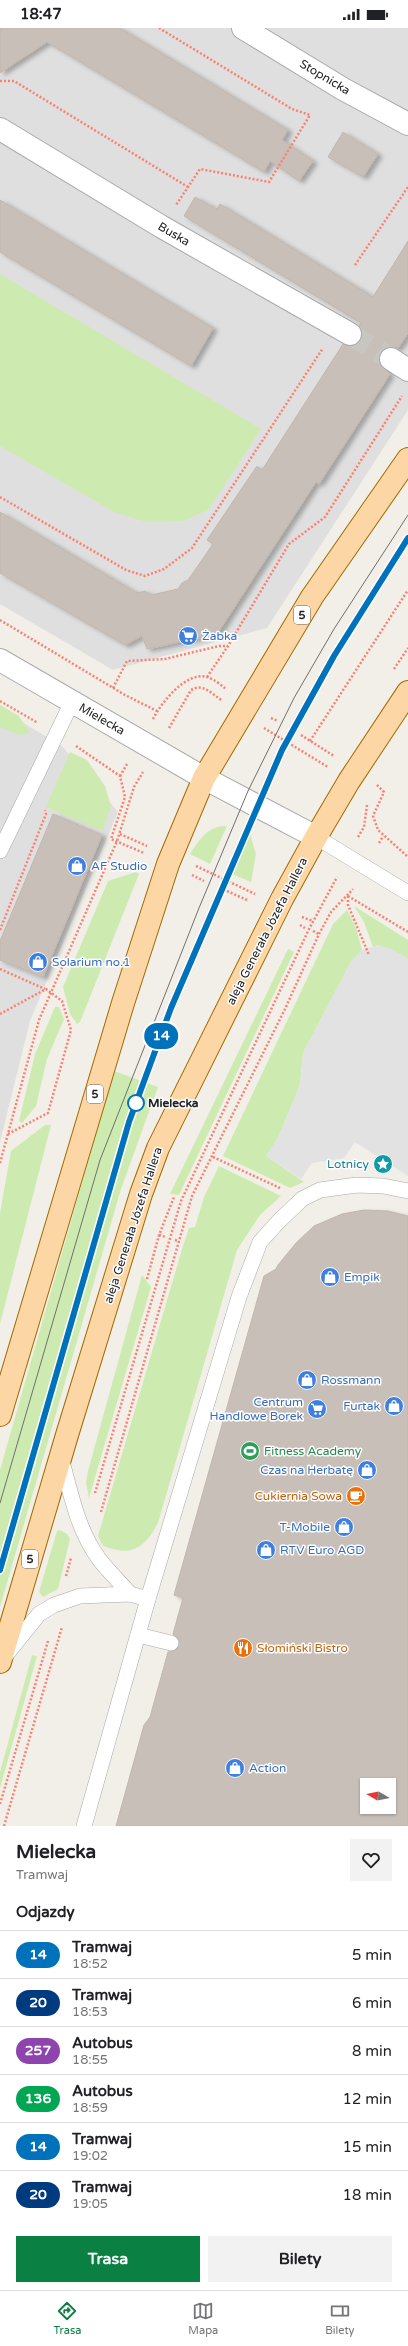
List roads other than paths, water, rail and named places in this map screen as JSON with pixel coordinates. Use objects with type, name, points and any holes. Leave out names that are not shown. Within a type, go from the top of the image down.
[{"type":"main road","name":"5","points":[[2,1402],[90,1108],[172,856],[204,778],[312,597],[408,459]]},
{"type":"main road","name":"aleja Generała Józefa Hallera","points":[[0,1662],[139,1201],[158,1148],[279,906],[316,837],[349,781],[408,692]]},
{"type":"street","name":"Stopnicka","points":[[242,28],[343,89],[408,124]]},
{"type":"street","name":"Buska","points":[[0,129],[169,231],[345,331]]},
{"type":"street","name":"Mielecka","points":[[0,660],[204,778],[316,837]]},
{"type":"lane","points":[[0,851],[72,702]]},
{"type":"lane","points":[[316,837],[408,893]]},
{"type":"lane","points":[[84,1826],[148,1599],[239,1298],[260,1242],[278,1222],[302,1200],[320,1190],[357,1185],[383,1186],[408,1191]]},
{"type":"lane","points":[[61,1457],[78,1521],[92,1548],[130,1594]]},
{"type":"lane","points":[[0,1662],[39,1614],[54,1605],[79,1597],[130,1594],[148,1599]]},
{"type":"lane","points":[[138,1635],[171,1643]]},
{"type":"tunnel","points":[[350,334],[391,359]]},
{"type":"tram line","points":[[0,1503],[100,1160],[199,908],[248,791],[294,698],[334,629],[408,515]]},
{"type":"tram line","points":[[0,1570],[129,1123],[171,1008],[282,750],[334,656],[408,538]]},
{"type":"tram line","name":"14","points":[[0,1570],[129,1122],[171,1008],[282,750],[302,711],[334,656],[408,538]]},
{"type":"place","name":"Żabka","points":[[188,636]]},
{"type":"place","name":"AF Studio","points":[[77,866]]},
{"type":"place","name":"Solarium no.1","points":[[38,962]]},
{"type":"place","name":"Mielecka","points":[[136,1103]]},
{"type":"place","name":"Lotnicy","points":[[383,1164]]},
{"type":"place","name":"Empik","points":[[330,1277]]},
{"type":"place","name":"Rossmann","points":[[307,1380]]},
{"type":"place","name":"Furtak","points":[[394,1406]]},
{"type":"place","name":"Centrum Handlowe Borek","points":[[317,1409]]},
{"type":"place","name":"Fitness Academy","points":[[250,1451]]},
{"type":"place","name":"Czas na Herbatę","points":[[367,1470]]},
{"type":"place","name":"Cukiernia Sowa","points":[[356,1496]]},
{"type":"place","name":"T-Mobile","points":[[344,1527]]},
{"type":"place","name":"RTV Euro AGD","points":[[266,1550]]},
{"type":"place","name":"Słomiński Bistro","points":[[243,1648]]},
{"type":"place","name":"Action","points":[[235,1768]]}]
